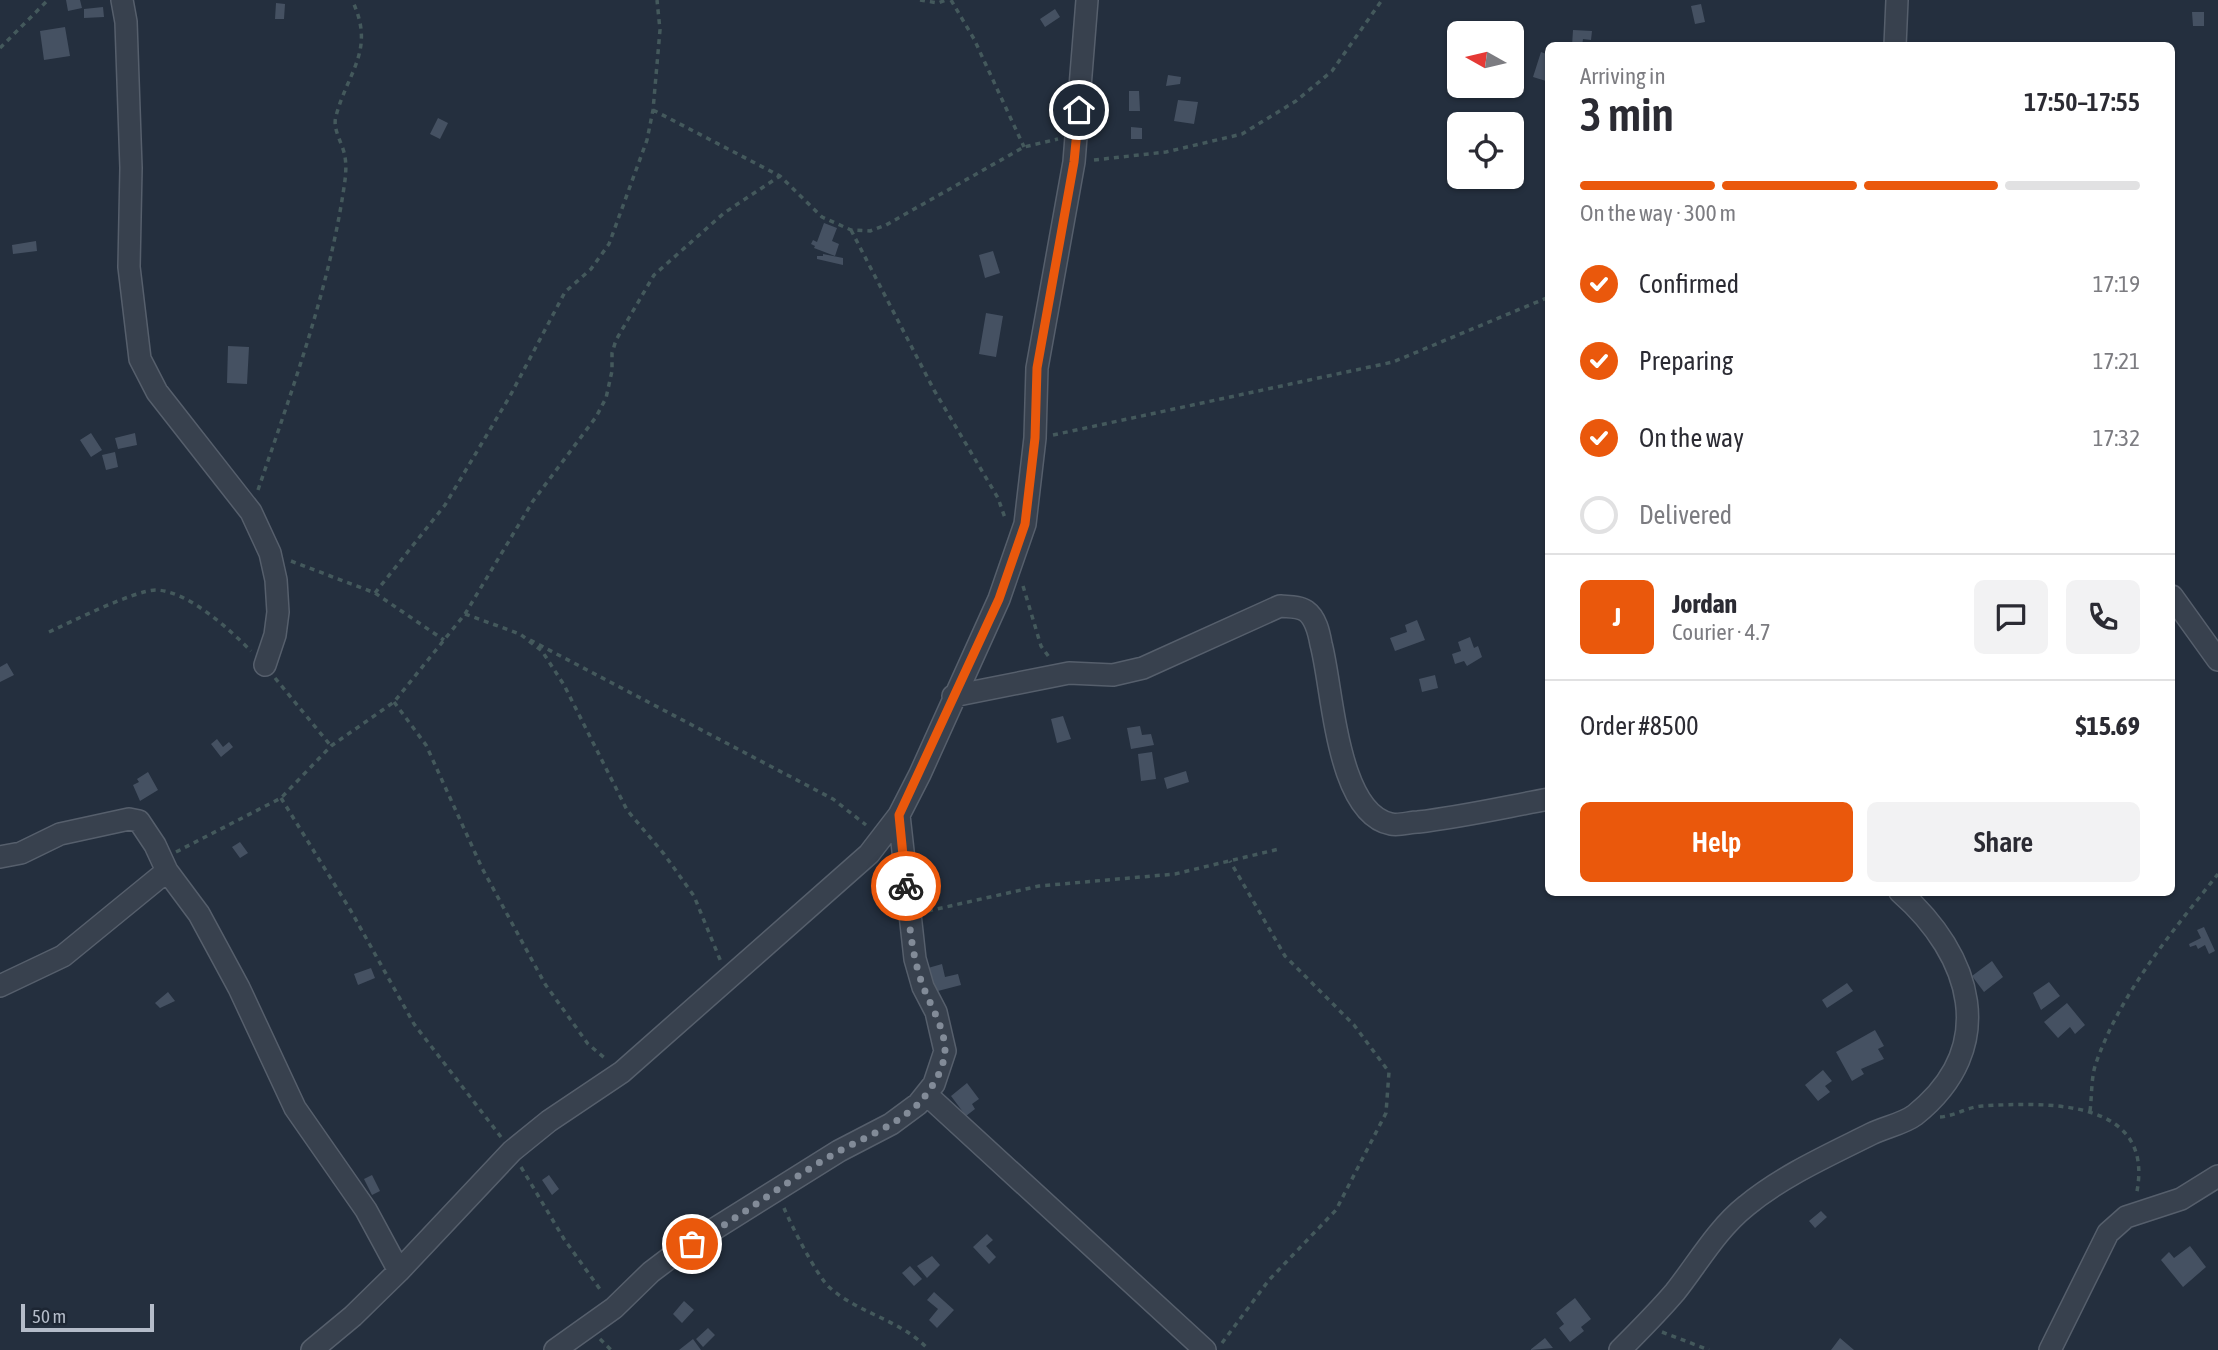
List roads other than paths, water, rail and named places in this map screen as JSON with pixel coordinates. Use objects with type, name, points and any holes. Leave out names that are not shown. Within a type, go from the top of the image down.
[{"type":"street","points":[[122,0],[126,22],[131,169],[129,267],[140,359],[157,392],[251,512],[270,554],[276,580],[278,612],[275,635],[265,665]]},
{"type":"street","points":[[312,1350],[354,1316],[512,1151],[548,1121],[622,1072],[726,977],[869,854],[899,815],[999,599],[1025,524],[1035,438],[1037,368],[1074,162],[1087,0]]},
{"type":"street","points":[[1895,42],[1898,0]]},
{"type":"street","points":[[2175,600],[2218,660]]},
{"type":"street","points":[[953,696],[1061,675],[1113,675],[1143,668],[1280,606],[1296,607],[1307,611],[1316,625],[1327,665],[1336,726],[1353,791],[1369,812],[1391,824],[1431,820],[1545,800]]},
{"type":"street","points":[[555,1350],[614,1308],[668,1259],[739,1216],[775,1189],[891,1124],[918,1104],[934,1084],[945,1051],[936,1012],[923,987],[915,959],[899,815]]},
{"type":"street","points":[[0,857],[21,853],[60,834],[130,819],[139,821],[144,826],[165,865],[199,915],[239,988],[295,1108],[366,1210],[399,1271]]},
{"type":"street","points":[[0,986],[62,956],[165,865]]},
{"type":"street","points":[[1620,1350],[1674,1293],[1721,1231],[1745,1206],[1774,1186],[1850,1145],[1913,1116],[1939,1091],[1956,1063],[1965,1041],[1969,1007],[1960,975],[1944,941],[1926,915],[1905,896]]},
{"type":"street","points":[[926,1094],[1205,1350]]},
{"type":"street","points":[[2050,1350],[2094,1256],[2108,1233],[2126,1217],[2181,1199],[2218,1176]]}]
